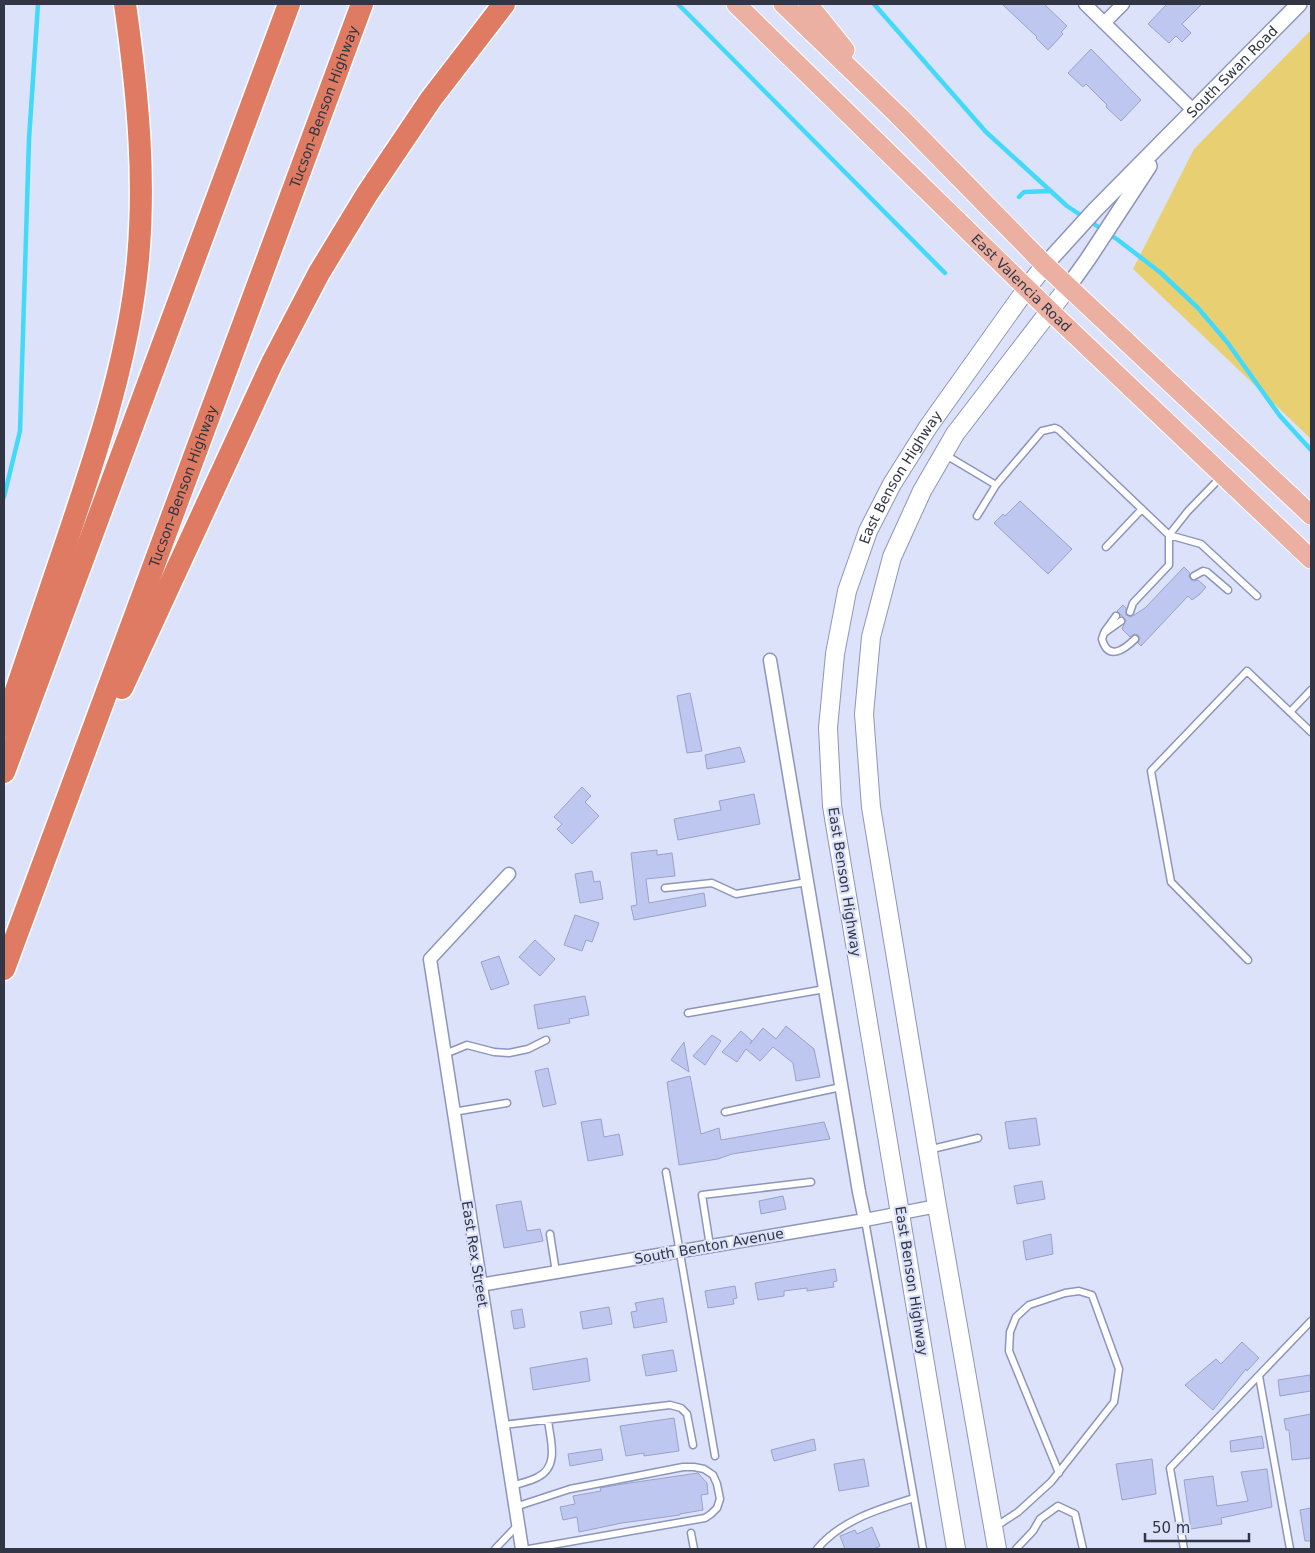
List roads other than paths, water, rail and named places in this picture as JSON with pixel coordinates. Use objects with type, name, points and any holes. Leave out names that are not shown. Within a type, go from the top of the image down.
[{"type":"highway","points":[[4,726],[95,458],[111,400],[128,325],[136,277],[141,183],[137,97],[125,4]]},
{"type":"highway","points":[[4,772],[289,4]]},
{"type":"highway","name":"Tucson–Benson Highway","points":[[4,969],[362,4]]},
{"type":"highway","points":[[45,858],[253,404],[304,300],[373,186],[432,99],[504,4]]},
{"type":"main road","name":"East Valencia Road","points":[[736,4],[1027,288],[1311,559]]},
{"type":"main road","name":"East Valencia Road","points":[[783,4],[900,117],[1045,265],[1311,515]]},
{"type":"main road","points":[[808,4],[900,117]]},
{"type":"main road","name":"East Benson Highway","points":[[956,1549],[832,806],[828,728],[835,654],[847,591],[868,531],[892,484],[928,427],[1045,265]]},
{"type":"main road","name":"East Benson Highway","points":[[997,1549],[871,807],[864,714],[871,637],[892,557],[922,491],[955,434],[1068,287]]},
{"type":"street","points":[[1085,4],[1194,111]]},
{"type":"street","points":[[1104,23],[1123,4]]},
{"type":"street","name":"South Swan Road","points":[[1045,265],[1096,210],[1299,4]]},
{"type":"street","name":"South Swan Road","points":[[1068,287],[1166,140]]},
{"type":"street","points":[[770,660],[865,1220]]},
{"type":"street","name":"East Rex Street","points":[[509,874],[430,958],[522,1549]]},
{"type":"street","name":"South Benton Avenue","points":[[480,1285],[938,1206]]},
{"type":"lane","points":[[977,516],[996,485],[1042,431],[1055,428],[1169,535],[1202,544],[1257,596]]},
{"type":"lane","points":[[943,453],[996,485]]},
{"type":"lane","points":[[1127,609],[1169,566],[1169,535],[1188,511],[1224,474]]},
{"type":"lane","points":[[1106,548],[1142,509]]},
{"type":"lane","points":[[1194,576],[1203,571],[1207,572],[1228,590]]},
{"type":"lane","points":[[1119,618],[1102,636],[1103,643],[1116,652],[1123,650],[1134,639]]},
{"type":"lane","points":[[1248,960],[1171,882],[1152,771],[1247,671],[1311,732]]},
{"type":"lane","points":[[1290,712],[1311,690]]},
{"type":"lane","points":[[665,888],[712,883],[736,894],[807,882]]},
{"type":"lane","points":[[688,1013],[825,989]]},
{"type":"lane","points":[[444,1054],[467,1045],[494,1052],[509,1053],[528,1049],[546,1040]]},
{"type":"lane","points":[[725,1112],[841,1086]]},
{"type":"lane","points":[[453,1112],[507,1103]]},
{"type":"lane","points":[[928,1150],[978,1138]]},
{"type":"lane","points":[[666,1172],[715,1456]]},
{"type":"lane","points":[[710,1246],[702,1195],[811,1182]]},
{"type":"lane","points":[[865,1220],[923,1549]]},
{"type":"lane","points":[[550,1234],[556,1272]]},
{"type":"lane","points":[[994,1528],[1018,1512],[1051,1482],[1059,1472],[1114,1402],[1118,1369],[1092,1295],[1079,1291],[1065,1293],[1029,1305],[1016,1317],[1010,1332],[1009,1351],[1059,1472]]},
{"type":"lane","points":[[1184,1549],[1170,1468],[1311,1321]]},
{"type":"lane","points":[[1259,1376],[1290,1549]]},
{"type":"lane","points":[[503,1425],[670,1405],[681,1408],[687,1414],[693,1445]]},
{"type":"lane","points":[[512,1486],[538,1477],[546,1472],[551,1465],[552,1453],[548,1420]]},
{"type":"lane","points":[[515,1508],[570,1489],[683,1468],[704,1469],[713,1475],[717,1484],[720,1499],[717,1508],[705,1518],[528,1549]]},
{"type":"lane","points":[[816,1549],[826,1538],[842,1526],[914,1498]]},
{"type":"lane","points":[[1016,1549],[1033,1531],[1040,1520],[1058,1506],[1075,1514],[1083,1549]]},
{"type":"lane","points":[[495,1549],[518,1525]]},
{"type":"lane","points":[[691,1533],[694,1549]]},
{"type":"waterway","points":[[4,497],[20,431],[29,139],[38,4]]},
{"type":"waterway","points":[[678,4],[945,273]]},
{"type":"waterway","points":[[874,4],[986,132],[1067,206],[1118,240],[1161,273],[1198,308],[1227,342],[1280,416],[1311,450]]},
{"type":"waterway","points":[[1019,197],[1024,192],[1051,191]]}]
